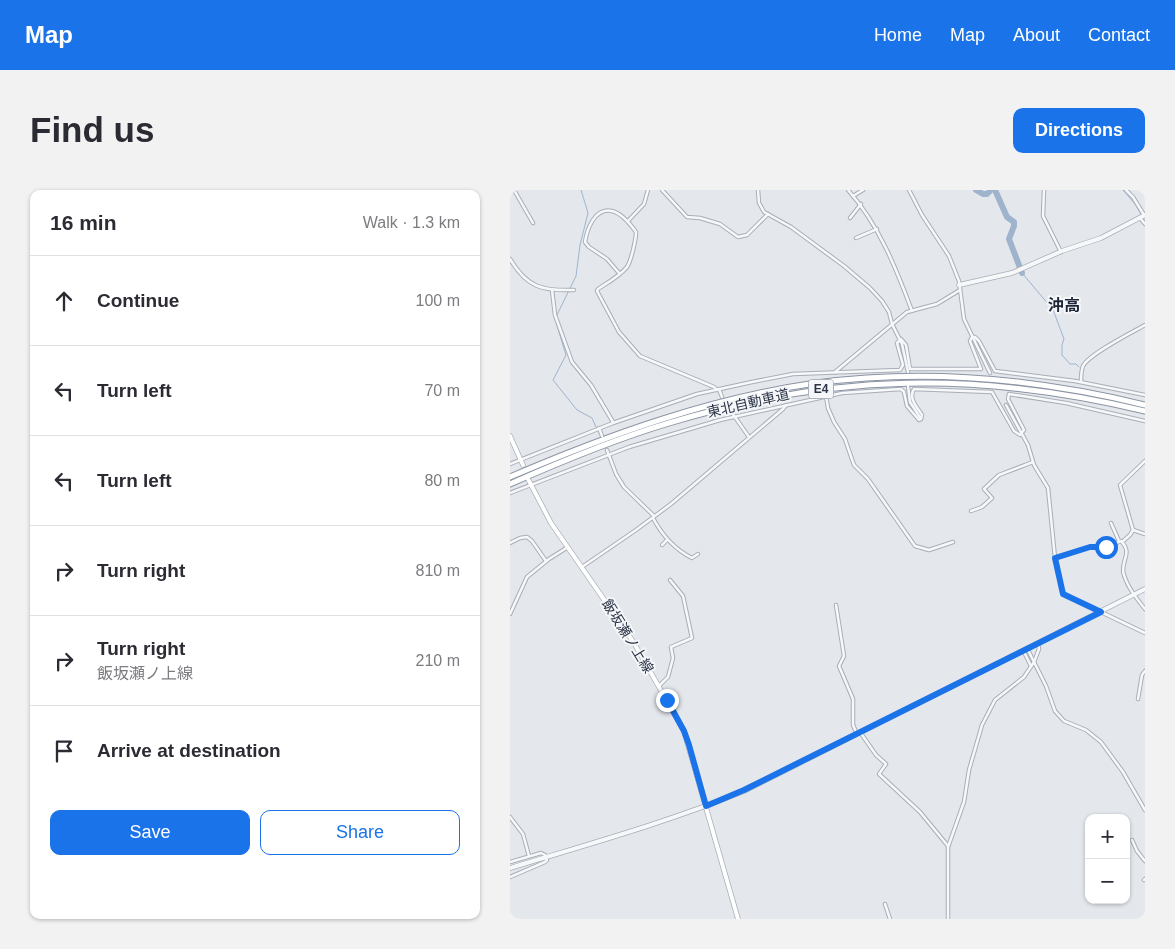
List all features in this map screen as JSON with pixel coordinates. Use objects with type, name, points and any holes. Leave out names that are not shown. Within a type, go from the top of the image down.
[{"type":"highway","name":"東北自動車道","points":[[510,477],[602,440],[680,414],[758,393],[818,383],[912,376],[986,379],[1070,389],[1145,405]]},
{"type":"highway","name":"東北自動車道","points":[[510,484],[595,449],[668,423],[740,404],[813,390],[883,383],[937,382],[987,385],[1069,394],[1145,411]]},
{"type":"main road","points":[[510,436],[523,465]]},
{"type":"main road","name":"飯坂瀬ノ上線","points":[[528,480],[551,523],[630,638],[684,731],[738,919]]},
{"type":"street","points":[[510,194],[514,190],[533,223]]},
{"type":"street","points":[[628,221],[644,204],[648,190]]},
{"type":"street","points":[[662,190],[687,217],[700,218],[720,224],[741,238],[747,235],[768,214]]},
{"type":"street","points":[[758,190],[761,207],[768,214],[792,226],[858,278],[870,288],[887,308],[908,372]]},
{"type":"street","points":[[848,190],[877,229],[912,311]]},
{"type":"street","points":[[853,196],[863,190]]},
{"type":"street","points":[[909,190],[922,215],[949,256],[959,288],[964,318],[990,373]]},
{"type":"street","points":[[1044,190],[1043,216],[1061,252]]},
{"type":"street","points":[[1126,190],[1132,197],[1145,224]]},
{"type":"street","points":[[850,218],[860,204]]},
{"type":"street","points":[[619,273],[585,242],[591,222],[595,217],[605,212],[613,212],[628,221],[636,232],[628,266],[597,291],[619,332],[627,343],[642,357],[714,387],[722,397]]},
{"type":"street","points":[[834,373],[907,312],[937,304],[959,288],[1012,273],[1061,252],[1101,238],[1143,217]]},
{"type":"street","points":[[856,238],[877,229]]},
{"type":"street","points":[[510,259],[531,284],[552,290],[574,290]]},
{"type":"street","points":[[552,290],[555,315],[572,362],[592,385],[613,423]]},
{"type":"street","points":[[1081,382],[1082,369],[1089,359],[1145,325]]},
{"type":"street","points":[[899,340],[904,340],[906,345],[910,369],[981,370],[970,341],[972,337]]},
{"type":"street","points":[[972,337],[979,341],[995,370],[1081,382],[1145,395]]},
{"type":"street","points":[[510,464],[599,428],[697,394],[793,374],[900,370],[903,365],[897,343],[899,340]]},
{"type":"street","points":[[908,386],[908,399],[921,419]]},
{"type":"street","points":[[510,494],[530,484],[609,454],[734,416],[842,393],[901,389],[904,392],[907,406],[917,419],[921,419]]},
{"type":"street","points":[[921,419],[922,415],[912,398],[914,389],[992,392],[1014,432],[1017,435],[1022,434]]},
{"type":"street","points":[[1022,434],[1024,430],[1008,399],[1010,394],[1066,402],[1145,421]]},
{"type":"street","points":[[826,396],[828,408],[845,439],[854,465],[868,479],[913,543],[920,548],[929,550],[953,542]]},
{"type":"street","points":[[582,567],[653,517],[786,405]]},
{"type":"street","points":[[1006,405],[1028,445],[1033,462],[1048,488],[1055,558],[1063,594],[1145,632]]},
{"type":"street","points":[[730,410],[749,437]]},
{"type":"street","points":[[599,428],[602,436]]},
{"type":"street","points":[[607,450],[616,474],[624,487],[653,517],[667,540],[679,551],[692,558],[698,554]]},
{"type":"street","points":[[1055,558],[1090,547],[1107,547],[1120,542],[1132,533],[1120,485],[1145,461]]},
{"type":"street","points":[[971,511],[982,507],[992,498],[984,489],[998,475],[1033,462]]},
{"type":"street","points":[[1111,524],[1127,552],[1123,574],[1145,609]]},
{"type":"street","points":[[1132,530],[1145,534]]},
{"type":"street","points":[[510,543],[527,537],[546,561]]},
{"type":"street","points":[[662,545],[667,540]]},
{"type":"street","points":[[510,614],[527,577],[546,561],[568,547]]},
{"type":"street","points":[[659,686],[668,677],[673,658],[671,647],[692,638],[683,596],[670,580]]},
{"type":"street","points":[[510,868],[706,806],[744,790],[1145,589]]},
{"type":"street","points":[[836,605],[844,656],[839,666],[853,697],[853,725],[886,764],[879,774],[917,808],[948,846]]},
{"type":"street","points":[[948,919],[948,846],[964,802],[970,765],[984,717],[995,700],[1024,677],[1034,662],[1039,649],[1038,643]]},
{"type":"street","points":[[1025,649],[1046,686],[1055,712],[1064,721],[1086,730],[1101,742],[1123,772],[1145,810]]},
{"type":"street","points":[[1025,649],[1031,666]]},
{"type":"street","points":[[1138,699],[1142,675],[1145,671]]},
{"type":"street","points":[[510,816],[523,834],[529,856]]},
{"type":"street","points":[[1132,840],[1137,851],[1145,861]]},
{"type":"street","points":[[510,862],[541,853],[546,857]]},
{"type":"street","points":[[510,877],[545,862],[546,857]]},
{"type":"street","points":[[885,904],[890,919]]},
{"type":"waterway","points":[[557,315],[576,276],[580,245],[588,213],[581,190]]},
{"type":"waterway","points":[[976,190],[983,194],[987,194],[991,190]]},
{"type":"waterway","points":[[995,190],[1007,217],[1014,222],[1009,239],[1022,273]]},
{"type":"waterway","points":[[1123,190],[1135,204],[1145,221]]},
{"type":"waterway","points":[[1022,273],[1052,307],[1064,339],[1062,355],[1070,364],[1076,364],[1079,367]]},
{"type":"waterway","points":[[555,319],[566,355],[553,380],[577,410],[592,418],[596,427]]},
{"type":"district","name":"沖高","points":[[1064,305]]},
{"type":"route","points":[[667,700],[684,731],[706,806],[744,790],[1101,612],[1063,594],[1055,558],[1090,547],[1106,547]]}]
